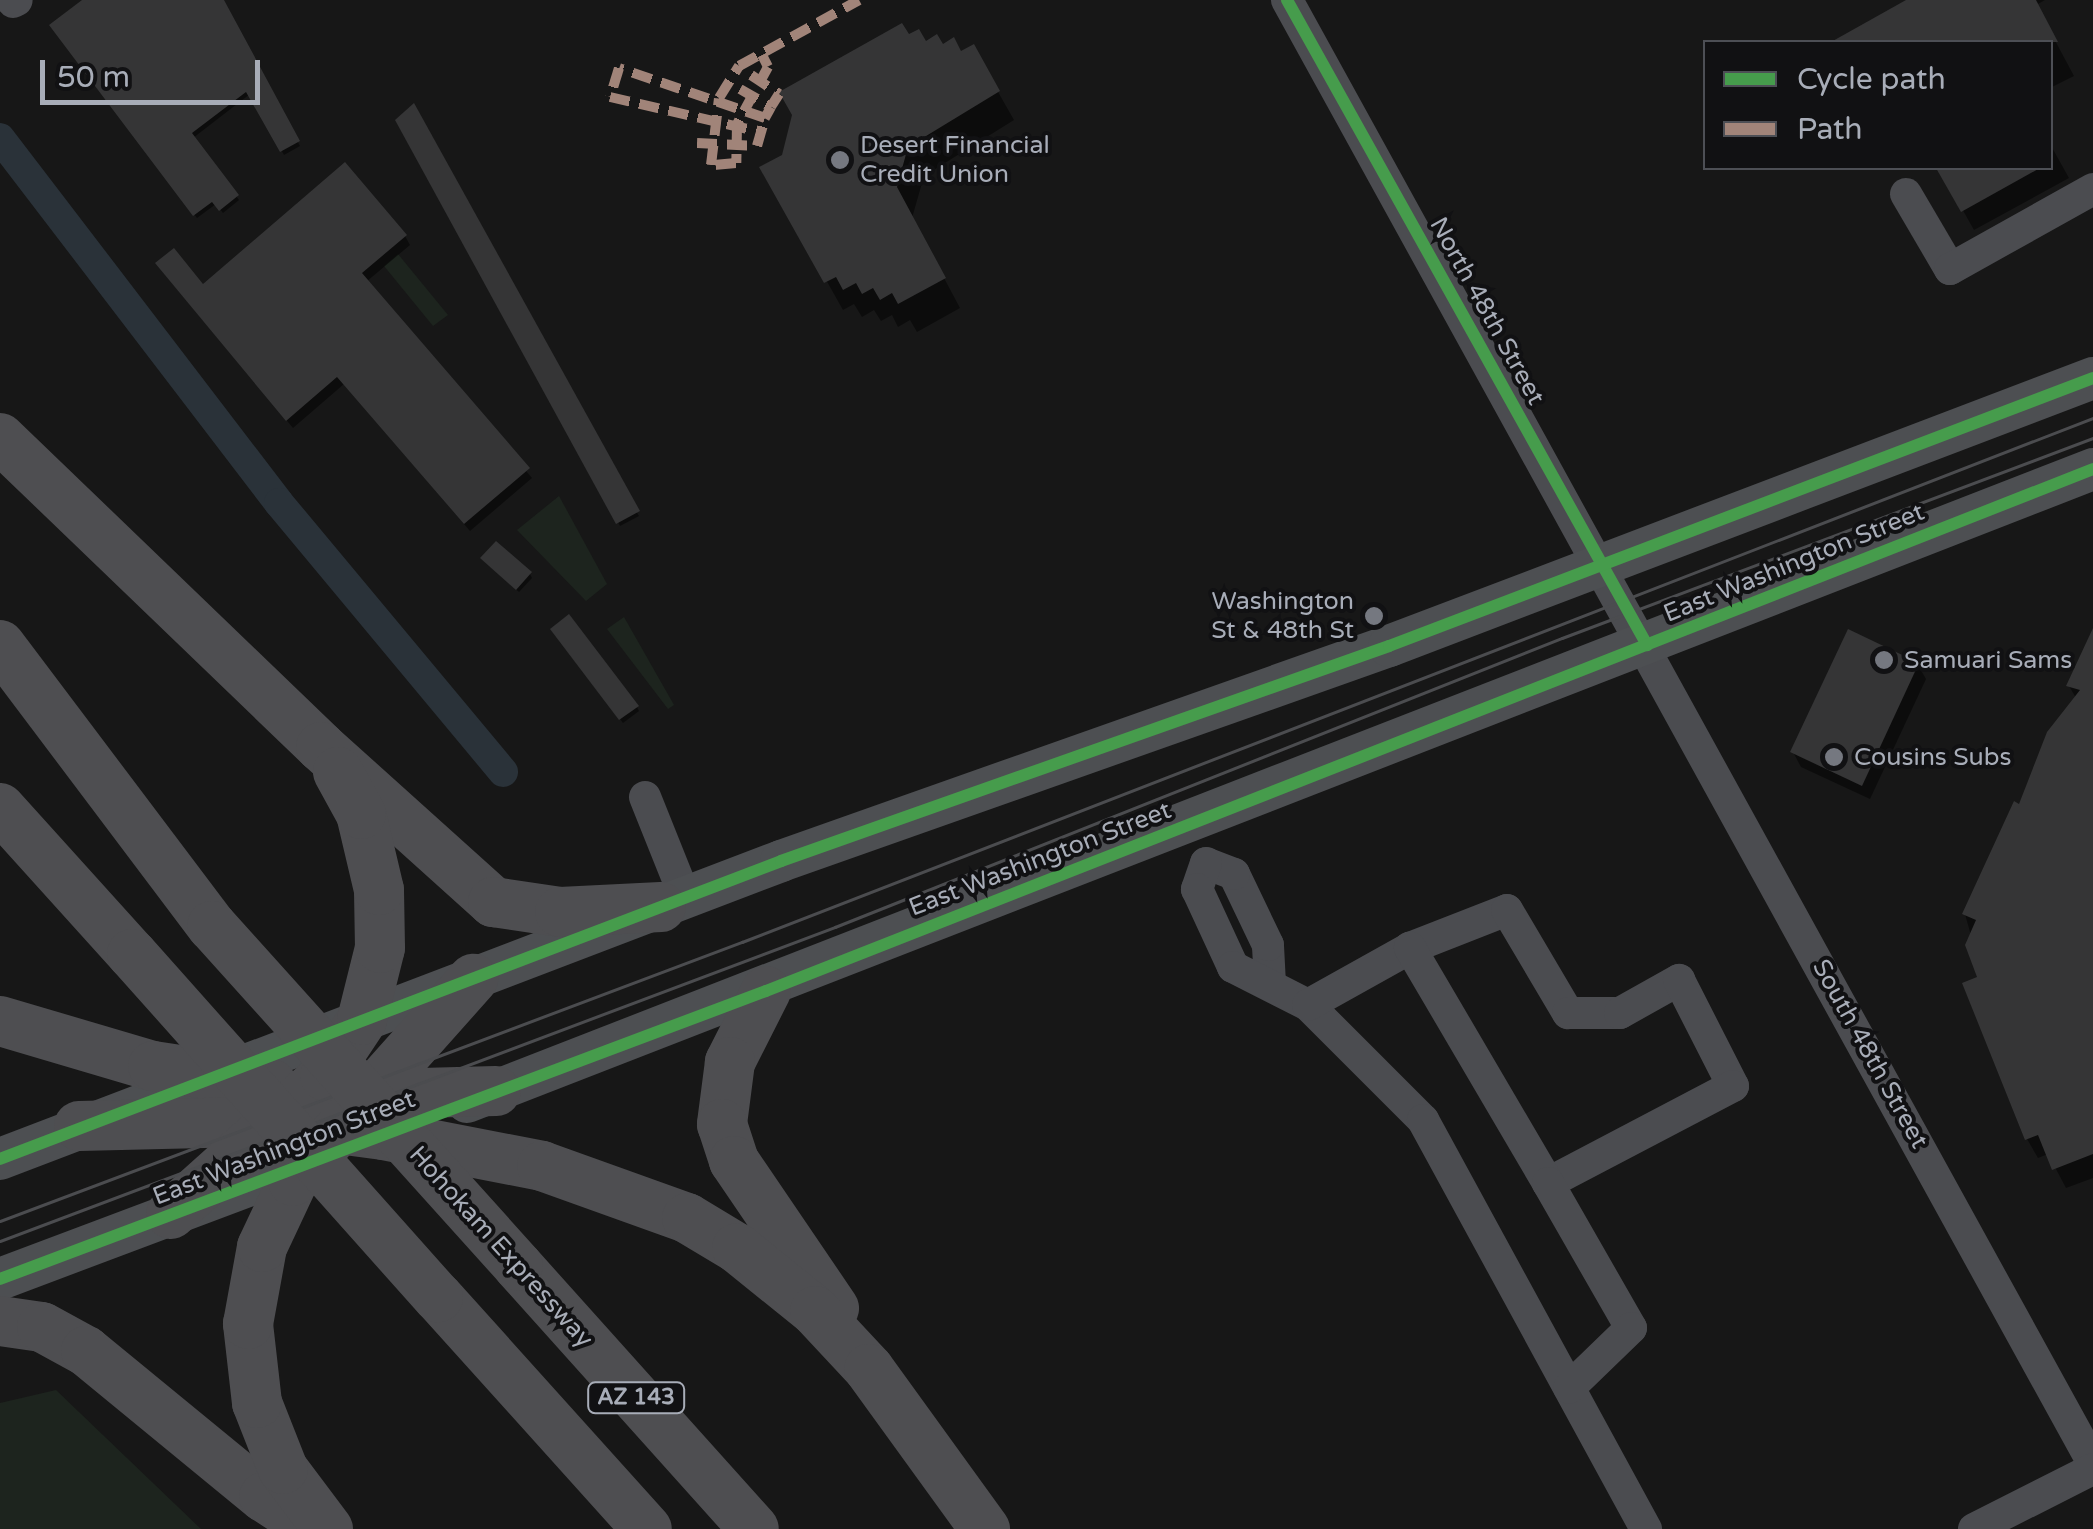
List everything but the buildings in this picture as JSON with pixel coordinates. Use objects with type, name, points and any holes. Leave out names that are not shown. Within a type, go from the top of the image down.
[{"type":"highway","points":[[0,438],[321,747],[493,902],[560,912],[673,902]]},
{"type":"highway","points":[[0,645],[212,926]]},
{"type":"highway","name":"Hohokam Expressway","points":[[0,703],[212,926],[754,1529]]},
{"type":"highway","points":[[171,1214],[330,1122],[380,948],[375,861],[352,794],[321,747]]},
{"type":"highway","name":"AZ 143","points":[[0,808],[647,1529]]},
{"type":"highway","points":[[328,1529],[273,1448],[249,1350],[262,1247],[280,1202],[330,1122],[472,979]]},
{"type":"highway","points":[[766,991],[730,1062],[722,1103],[727,1144],[811,1268],[869,1369],[985,1529]]},
{"type":"highway","points":[[0,1021],[152,1066],[216,1074],[330,1122],[542,1166],[687,1218],[788,1286],[869,1369]]},
{"type":"highway","points":[[80,1126],[330,1122],[496,1091]]},
{"type":"highway","points":[[0,1321],[42,1327],[73,1342],[313,1529]]},
{"type":"main road","points":[[0,1158],[673,902],[1604,565],[2093,378]]},
{"type":"main road","name":"East Washington Street","points":[[496,1091],[766,991],[2093,470]]},
{"type":"main road","name":"East Washington Street","points":[[0,1280],[171,1214]]},
{"type":"street","name":"North 48th Street","points":[[1287,0],[1646,646]]},
{"type":"street","points":[[1906,194],[1950,269],[2093,189]]},
{"type":"street","name":"South 48th Street","points":[[1646,646],[2093,1466]]},
{"type":"street","points":[[645,798],[673,902]]},
{"type":"street","points":[[1188,825],[1206,863],[1198,889],[1233,967],[1308,1005],[1423,1120],[1646,1529]]},
{"type":"street","points":[[1206,863],[1234,874],[1268,945],[1270,984]]},
{"type":"street","points":[[1215,927],[1250,908]]},
{"type":"street","points":[[1308,1005],[1410,948],[1507,910],[1568,1013],[1620,1013],[1679,980],[1733,1086],[1548,1182]]},
{"type":"street","points":[[1410,948],[1631,1328],[1569,1388]]},
{"type":"street","points":[[1974,1529],[2093,1466]]},
{"type":"shaded area","points":[[398,254],[448,315],[433,326],[384,266]]},
{"type":"shaded area","points":[[559,496],[607,584],[586,601],[517,530]]},
{"type":"shaded area","points":[[624,617],[674,705],[668,709],[607,629]]},
{"type":"shaded area","points":[[56,1390],[201,1529],[0,1529],[0,1403]]},
{"type":"waterway","points":[[0,138],[279,503],[503,772]]},
{"type":"tram line","points":[[0,1221],[742,942],[2093,418]]},
{"type":"tram line","points":[[0,1241],[835,927],[1562,638],[2093,438]]},
{"type":"marked path","points":[[762,55],[768,67],[737,124],[736,163],[711,165],[719,98],[739,66],[859,0]]},
{"type":"marked path","points":[[697,143],[757,146],[765,118],[619,68],[610,97],[760,132]]},
{"type":"marked path","points":[[751,75],[779,94],[771,107]]},
{"type":"marked path","points":[[740,89],[771,107],[765,118]]},
{"type":"cycle path","points":[[1287,0],[1647,645]]},
{"type":"cycle path","points":[[0,1159],[781,861],[1389,646],[2093,378]]},
{"type":"cycle path","points":[[0,1279],[766,991],[2093,469]]},
{"type":"place","name":"Desert Financial Credit Union","points":[[840,160]]},
{"type":"place","name":"Washington St & 48th St","points":[[1374,616]]},
{"type":"place","name":"Samuari Sams","points":[[1884,660]]},
{"type":"place","name":"Cousins Subs","points":[[1834,757]]}]
